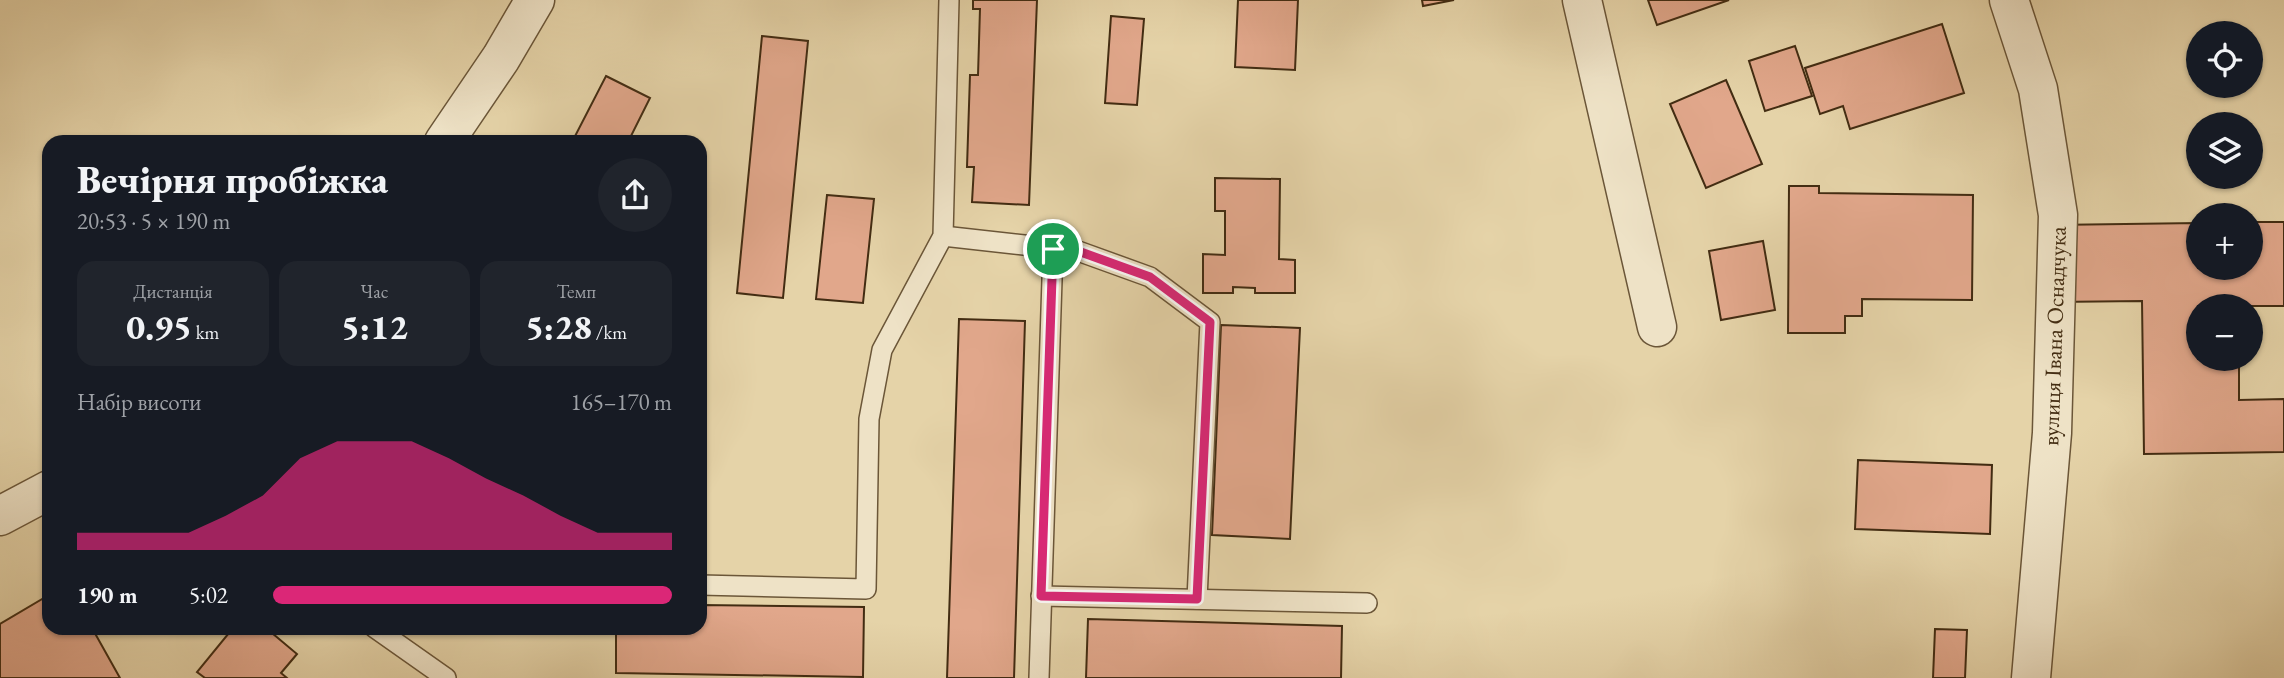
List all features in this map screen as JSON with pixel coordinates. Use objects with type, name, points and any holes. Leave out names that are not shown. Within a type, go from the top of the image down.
[{"type":"street","points":[[449,135],[501,58],[535,0]]},
{"type":"street","points":[[1582,0],[1657,327]]},
{"type":"street","name":"вулиця Івана Оснадчука","points":[[2008,0],[2038,89],[2058,215],[2052,433],[2031,678]]},
{"type":"street","points":[[0,516],[42,494]]},
{"type":"lane","points":[[707,585],[866,589],[869,419],[882,350],[943,236],[949,0]]},
{"type":"lane","points":[[943,236],[1078,251],[1150,277],[1210,322],[1197,599]]},
{"type":"lane","points":[[1039,678],[1053,249]]},
{"type":"lane","points":[[1041,596],[1367,603]]},
{"type":"lane","points":[[385,635],[446,678]]},
{"type":"building","points":[[973,0],[1037,0],[1029,205],[972,202],[974,167],[967,167],[970,75],[978,75],[980,9],[973,9]]},
{"type":"building","points":[[1238,0],[1298,0],[1295,70],[1235,67]]},
{"type":"building","points":[[1422,0],[1454,0],[1423,6]]},
{"type":"building","points":[[1648,0],[1729,0],[1657,25]]},
{"type":"building","points":[[1111,16],[1144,19],[1137,105],[1105,103]]},
{"type":"building","points":[[1942,24],[1964,93],[1850,129],[1843,106],[1820,114],[1805,68]]},
{"type":"building","points":[[762,36],[808,41],[783,298],[737,293]]},
{"type":"building","points":[[1795,46],[1812,96],[1765,111],[1749,61]]},
{"type":"building","points":[[606,76],[650,98],[632,135],[576,135]]},
{"type":"building","points":[[1726,80],[1762,164],[1706,188],[1670,104]]},
{"type":"building","points":[[1215,178],[1280,179],[1279,259],[1295,260],[1295,293],[1255,293],[1255,288],[1233,287],[1233,293],[1203,293],[1203,254],[1225,255],[1225,211],[1215,211]]},
{"type":"building","points":[[1789,186],[1819,186],[1819,193],[1973,195],[1972,300],[1862,299],[1862,316],[1845,316],[1845,333],[1788,333]]},
{"type":"building","points":[[827,195],[874,199],[863,303],[816,299]]},
{"type":"building","points":[[2263,222],[2284,222],[2284,306],[2263,306],[2263,294],[2186,294],[2186,371],[2239,371],[2239,400],[2284,399],[2284,452],[2144,454],[2142,301],[2053,302],[2052,225],[2186,223],[2186,280],[2263,280]]},
{"type":"building","points":[[1763,241],[1775,310],[1721,320],[1709,251]]},
{"type":"building","points":[[959,319],[1025,321],[1014,678],[947,678]]},
{"type":"building","points":[[1221,325],[1300,328],[1290,539],[1212,535]]},
{"type":"building","points":[[1858,460],[1992,465],[1990,534],[1855,529]]},
{"type":"building","points":[[42,599],[42,635],[96,635],[120,678],[0,678],[0,624]]},
{"type":"building","points":[[707,605],[864,607],[863,677],[616,673],[616,635],[707,635]]},
{"type":"building","points":[[1088,619],[1342,626],[1341,678],[1086,678]]},
{"type":"building","points":[[1935,629],[1967,630],[1965,678],[1933,678]]},
{"type":"building","points":[[227,635],[274,635],[297,654],[281,673],[287,678],[205,678],[197,672]]},
{"type":"route","points":[[1053,249],[1078,251],[1150,277],[1210,322],[1197,599],[1041,596],[1053,249]]}]
